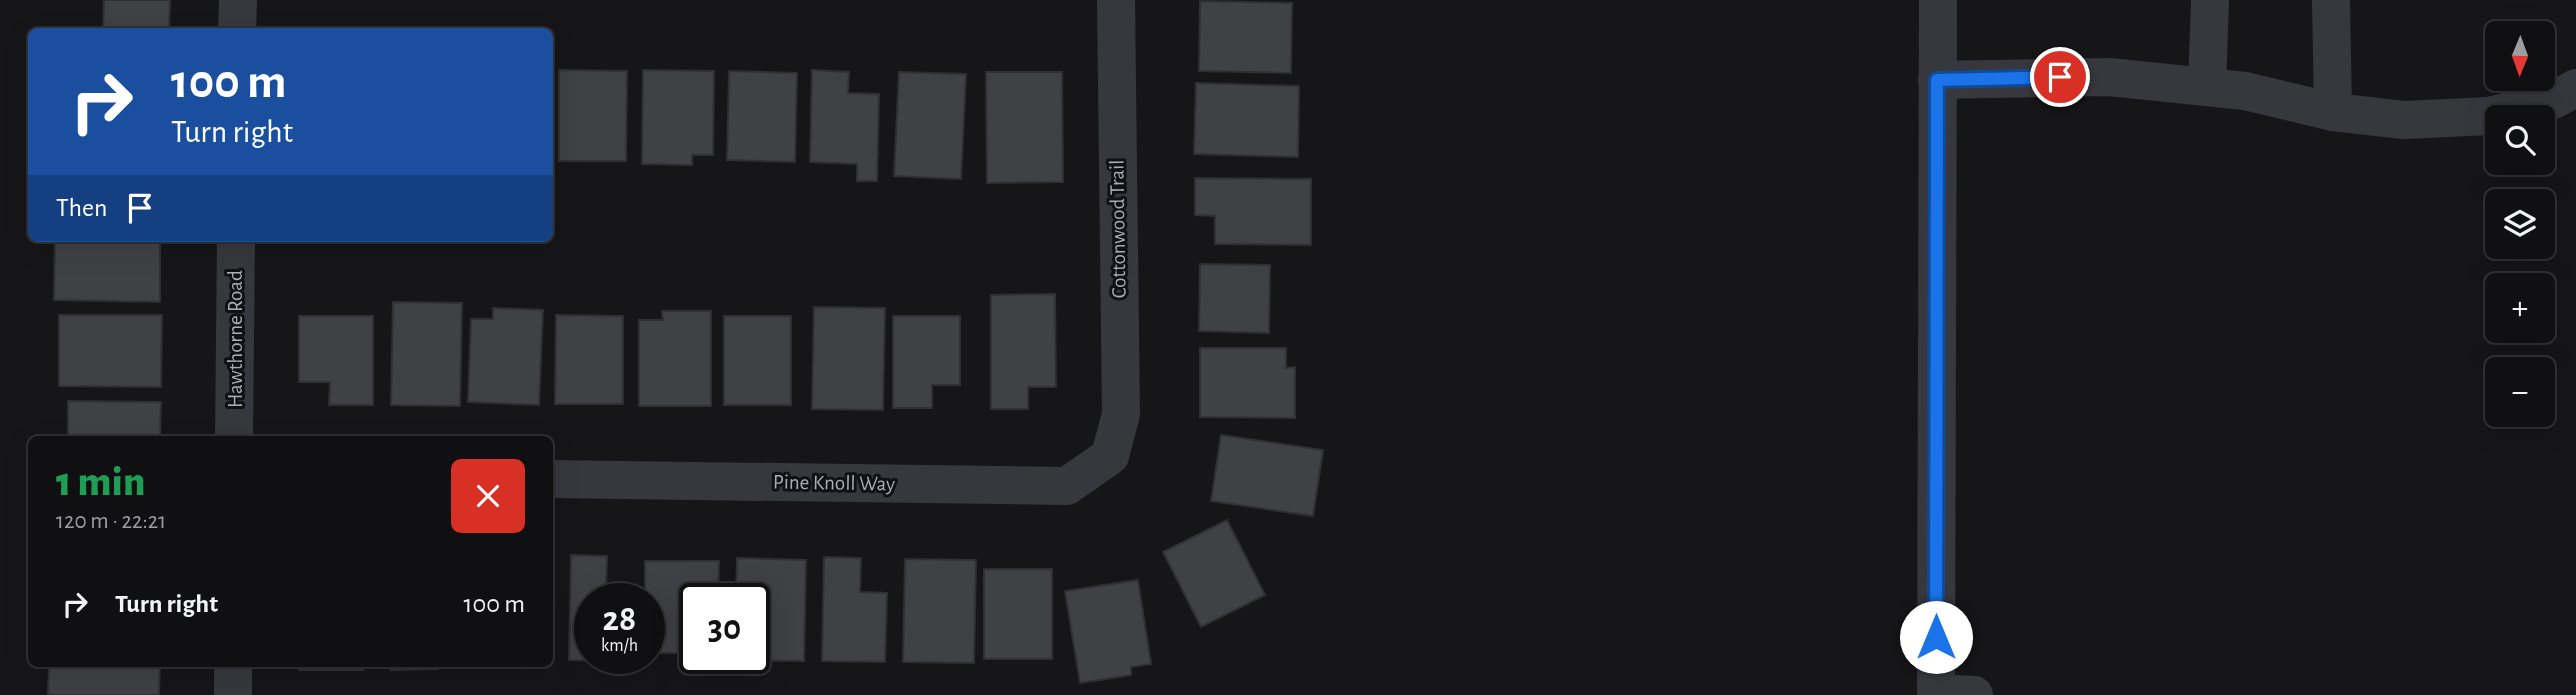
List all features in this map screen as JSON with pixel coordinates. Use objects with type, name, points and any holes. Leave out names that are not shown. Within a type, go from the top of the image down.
[{"type":"street","points":[[237,0],[237,28]]},
{"type":"street","name":"Cottonwood Trail","points":[[1110,456],[1121,414],[1115,0]]},
{"type":"street","points":[[1938,0],[1936,694],[1974,695]]},
{"type":"street","points":[[2207,88],[2210,0]]},
{"type":"street","points":[[2331,0],[2333,112]]},
{"type":"street","points":[[1937,80],[2109,76],[2245,90],[2333,112],[2404,120],[2489,116],[2553,100],[2576,88]]},
{"type":"street","name":"Hawthorne Road","points":[[234,436],[236,242]]},
{"type":"street","name":"Pine Knoll Way","points":[[553,479],[1067,486],[1110,456]]},
{"type":"street","points":[[233,667],[233,695]]},
{"type":"building","points":[[104,0],[170,0],[169,28],[103,28]]},
{"type":"building","points":[[1200,1],[1292,3],[1291,73],[1199,71]]},
{"type":"building","points":[[559,70],[627,71],[626,161],[559,161]]},
{"type":"building","points":[[643,70],[714,71],[713,155],[692,155],[692,165],[642,164]]},
{"type":"building","points":[[812,70],[849,72],[848,93],[879,94],[877,181],[857,181],[857,164],[810,162]]},
{"type":"building","points":[[729,71],[797,73],[795,162],[727,160]]},
{"type":"building","points":[[899,72],[966,74],[961,179],[894,176]]},
{"type":"building","points":[[986,72],[1062,72],[1063,182],[987,183]]},
{"type":"building","points":[[1196,83],[1299,86],[1298,157],[1194,154]]},
{"type":"building","points":[[1195,178],[1311,179],[1311,245],[1215,244],[1215,216],[1195,215]]},
{"type":"building","points":[[55,242],[160,242],[160,302],[54,300]]},
{"type":"building","points":[[1200,264],[1270,265],[1269,333],[1199,331]]},
{"type":"building","points":[[1055,294],[1056,387],[1028,387],[1028,409],[991,409],[991,295]]},
{"type":"building","points":[[393,302],[462,303],[460,406],[391,405]]},
{"type":"building","points":[[814,307],[885,308],[883,410],[812,409]]},
{"type":"building","points":[[493,308],[543,310],[539,405],[468,402],[471,319],[493,319]]},
{"type":"building","points":[[662,311],[711,311],[711,406],[639,406],[639,320],[663,320]]},
{"type":"building","points":[[59,315],[162,315],[161,387],[59,386]]},
{"type":"building","points":[[556,315],[623,316],[623,404],[555,404]]},
{"type":"building","points":[[299,316],[373,316],[373,405],[329,405],[330,382],[299,382]]},
{"type":"building","points":[[724,316],[791,316],[791,405],[724,405]]},
{"type":"building","points":[[893,316],[960,316],[960,385],[932,385],[932,408],[893,408]]},
{"type":"building","points":[[1200,348],[1286,348],[1286,368],[1295,367],[1295,418],[1200,417]]},
{"type":"building","points":[[68,401],[161,402],[160,436],[68,436]]},
{"type":"building","points":[[1221,435],[1323,450],[1313,516],[1211,501]]},
{"type":"building","points":[[1227,520],[1265,595],[1201,627],[1163,552]]},
{"type":"building","points":[[571,555],[607,556],[606,583],[574,583],[574,660],[569,660]]},
{"type":"building","points":[[824,557],[861,558],[860,592],[887,593],[885,662],[822,661]]},
{"type":"building","points":[[737,558],[806,560],[804,661],[770,661],[770,583],[736,583]]},
{"type":"building","points":[[905,559],[976,560],[974,663],[903,662]]},
{"type":"building","points":[[645,561],[719,561],[718,583],[679,583],[679,653],[665,653],[665,583],[645,583]]},
{"type":"building","points":[[984,569],[1052,569],[1052,659],[984,659]]},
{"type":"building","points":[[1138,580],[1151,664],[1131,667],[1131,675],[1080,683],[1065,591]]},
{"type":"building","points":[[49,667],[160,667],[159,695],[48,695]]},
{"type":"building","points":[[299,667],[363,667],[363,670],[299,670]]},
{"type":"building","points":[[391,667],[437,667],[437,669],[391,670]]},
{"type":"route","points":[[1936,637],[1937,80],[2060,77]]}]
